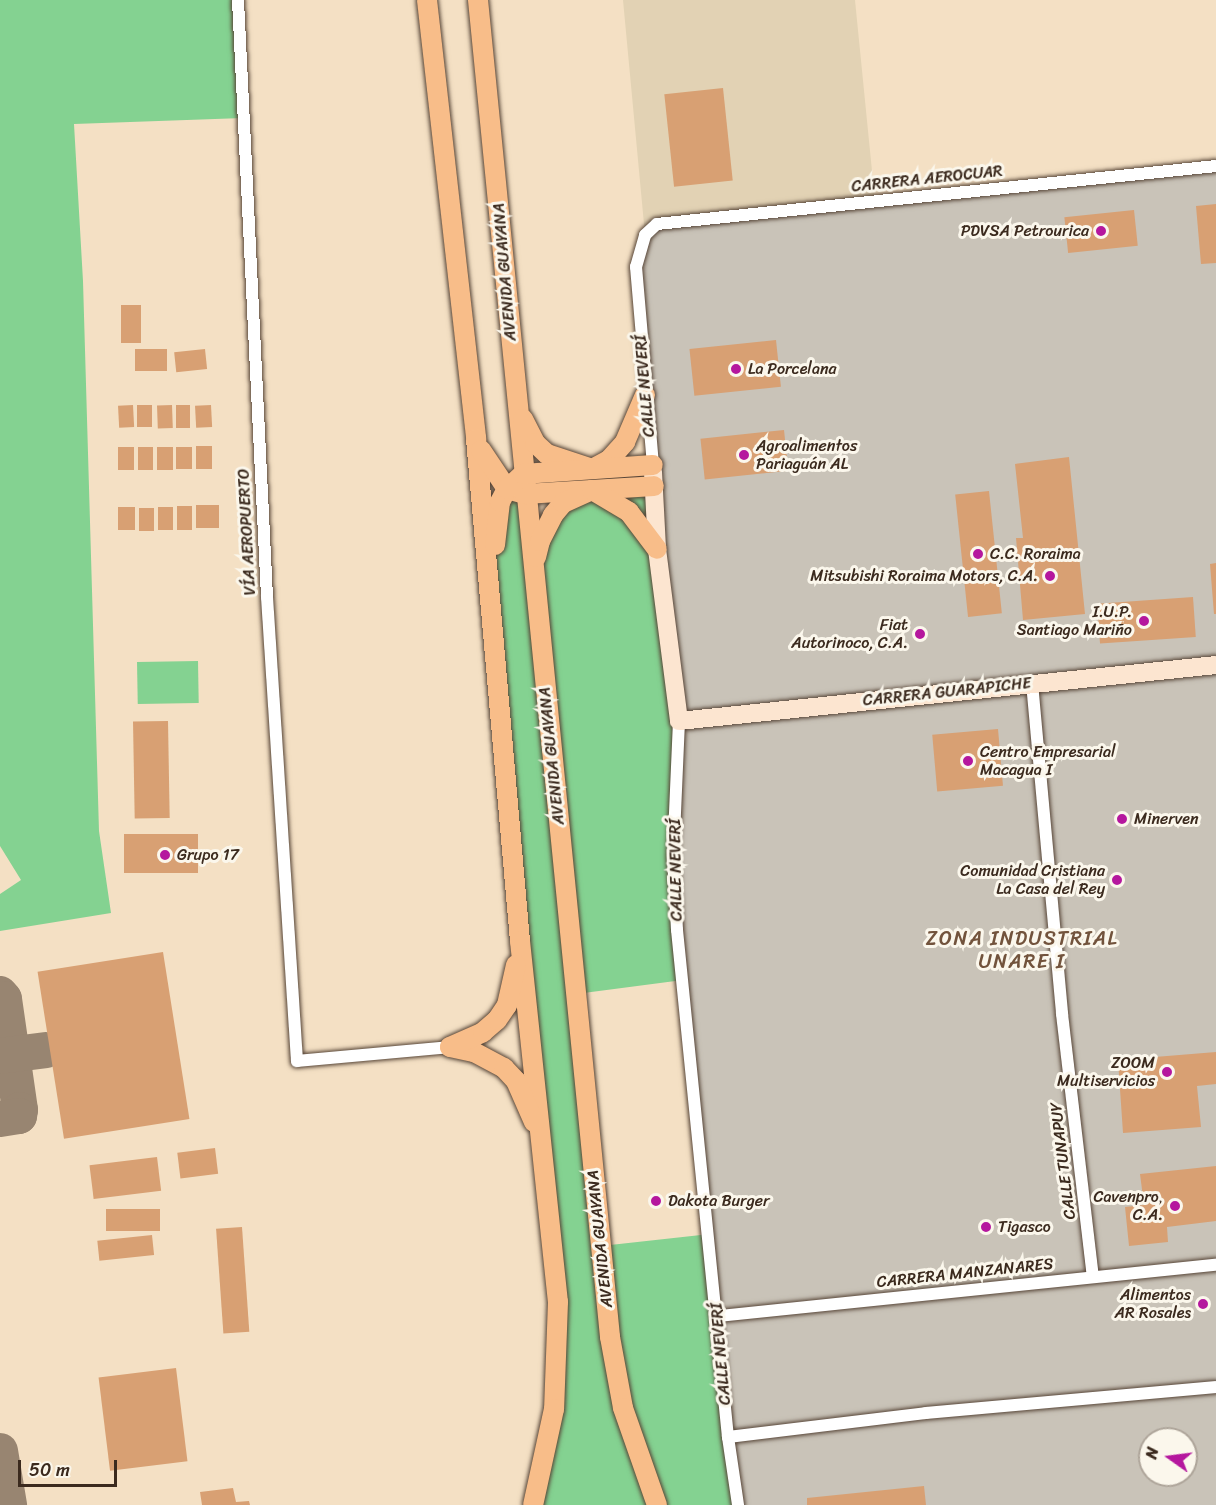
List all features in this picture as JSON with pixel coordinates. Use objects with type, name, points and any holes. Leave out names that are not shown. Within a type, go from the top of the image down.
[{"type":"main road","points":[[427,0],[476,439],[520,941],[543,1146],[559,1342],[554,1414],[533,1505]]},
{"type":"main road","name":"AVENIDA GUAYANA","points":[[478,0],[523,474],[516,492],[534,584],[610,1338],[623,1408],[657,1505]]},
{"type":"main road","points":[[514,380],[522,418],[535,443],[555,458],[592,470],[609,460],[625,442],[645,395]]},
{"type":"main road","points":[[476,439],[490,468],[516,492],[654,486]]},
{"type":"main road","points":[[523,474],[652,465]]},
{"type":"main road","points":[[592,490],[629,512],[657,549]]},
{"type":"main road","points":[[534,584],[540,541],[546,526],[563,503],[592,490]]},
{"type":"main road","points":[[493,620],[497,516],[516,492]]},
{"type":"main road","points":[[450,1047],[483,1032],[507,1005],[520,941]]},
{"type":"main road","points":[[450,1047],[474,1052],[504,1068],[516,1081],[543,1146]]},
{"type":"street","name":"VÍA AEROPUERTO","points":[[238,0],[267,597],[297,1061],[450,1047]]},
{"type":"street","name":"CARRERA AEROCUAR","points":[[645,235],[657,224],[681,220],[1216,166]]},
{"type":"street","name":"CALLE NEVERÍ","points":[[645,235],[636,267],[657,549],[679,721],[675,901],[719,1316],[728,1437],[738,1505]]},
{"type":"street","name":"CARRERA GUARAPICHE","points":[[679,721],[1216,665]]},
{"type":"street","name":"CALLE TUNAPUY","points":[[1032,683],[1062,1014],[1094,1276]]},
{"type":"street","name":"CARRERA MANZANARES","points":[[719,1316],[1216,1265]]},
{"type":"street","points":[[728,1437],[926,1413],[1216,1387]]},
{"type":"shaded area","points":[[623,0],[855,0],[875,201],[645,235]]},
{"type":"shaded area","points":[[1216,166],[1216,1505],[739,1505],[677,929],[640,250],[657,224]]},
{"type":"green space","points":[[0,0],[238,0],[243,118],[74,124],[83,281],[99,831],[111,913],[0,931],[0,894],[21,880],[0,846]]},
{"type":"green space","points":[[654,486],[679,720],[674,855],[683,980],[576,994],[601,1246],[710,1234],[739,1505],[533,1505],[557,1382],[493,620],[496,532],[500,502],[525,494],[534,579],[563,503]]},
{"type":"green space","points":[[198,661],[199,703],[138,704],[137,662]]},
{"type":"building","points":[[723,88],[733,180],[674,187],[664,94]]},
{"type":"building","points":[[1216,204],[1216,263],[1201,264],[1196,206]]},
{"type":"building","name":"PDVSA Petrourica","points":[[1134,210],[1138,246],[1068,253],[1064,217]]},
{"type":"building","points":[[121,305],[141,305],[141,343],[121,343]]},
{"type":"building","name":"La Porcelana","points":[[776,340],[781,387],[694,396],[689,349]]},
{"type":"building","points":[[135,349],[167,349],[167,371],[135,371]]},
{"type":"building","points":[[205,349],[207,369],[176,372],[174,352]]},
{"type":"building","points":[[133,405],[134,427],[119,428],[118,406]]},
{"type":"building","points":[[137,405],[152,405],[152,427],[137,427]]},
{"type":"building","points":[[172,405],[173,428],[158,429],[157,406]]},
{"type":"building","points":[[176,405],[190,405],[190,428],[176,428]]},
{"type":"building","points":[[211,405],[212,427],[196,428],[195,406]]},
{"type":"building","name":"Agroalimentos Pariaguán AL","points":[[784,430],[788,471],[705,480],[700,439]]},
{"type":"building","points":[[196,446],[212,446],[212,469],[196,469]]},
{"type":"building","points":[[118,447],[134,447],[134,470],[118,470]]},
{"type":"building","points":[[138,447],[153,447],[153,470],[138,470]]},
{"type":"building","points":[[157,447],[173,447],[173,470],[157,470]]},
{"type":"building","points":[[176,447],[192,447],[192,469],[176,469]]},
{"type":"building","name":"Mitsubishi Roraima Motors, C.A.","points":[[1069,457],[1085,614],[1023,620],[1016,538],[1023,538],[1015,464]]},
{"type":"building","name":"C.C. Roraima","points":[[989,491],[1002,613],[968,617],[955,495]]},
{"type":"building","points":[[196,505],[219,505],[219,528],[196,528]]},
{"type":"building","points":[[177,506],[192,506],[192,530],[177,530]]},
{"type":"building","points":[[118,507],[135,507],[135,530],[118,530]]},
{"type":"building","points":[[158,507],[173,507],[173,530],[158,530]]},
{"type":"building","points":[[139,508],[154,508],[154,531],[139,531]]},
{"type":"building","points":[[1216,563],[1216,614],[1214,614],[1210,564]]},
{"type":"building","points":[[1193,597],[1196,637],[1100,644],[1097,604]]},
{"type":"building","points":[[168,721],[170,818],[135,819],[133,722]]},
{"type":"building","name":"Centro Empresarial Macagua I","points":[[998,729],[1003,786],[937,792],[932,735]]},
{"type":"building","points":[[124,834],[198,834],[198,873],[124,873]]},
{"type":"building","points":[[163,952],[189,1119],[64,1139],[38,972]]},
{"type":"building","points":[[1216,1052],[1216,1084],[1197,1086],[1201,1127],[1123,1133],[1118,1060]]},
{"type":"building","points":[[215,1148],[218,1174],[180,1178],[177,1153]]},
{"type":"building","points":[[157,1157],[161,1191],[94,1199],[90,1165]]},
{"type":"building","name":"Cavenpro, C.A.","points":[[1216,1166],[1216,1221],[1167,1227],[1168,1242],[1129,1246],[1125,1207],[1144,1205],[1140,1174]]},
{"type":"building","points":[[106,1209],[160,1209],[160,1231],[106,1231]]},
{"type":"building","points":[[242,1227],[249,1332],[223,1334],[216,1229]]},
{"type":"building","points":[[152,1235],[154,1255],[99,1261],[97,1241]]},
{"type":"building","points":[[176,1368],[187,1461],[110,1471],[99,1378]]},
{"type":"building","points":[[924,1486],[926,1505],[807,1505],[807,1498]]},
{"type":"building","points":[[233,1488],[236,1502],[249,1501],[250,1505],[202,1505],[200,1492]]},
{"type":"taxiway","points":[[0,994],[4,999],[20,1110],[19,1116],[0,1119]]},
{"type":"taxiway","points":[[0,1056],[46,1050]]},
{"type":"taxiway","points":[[0,1451],[9,1505]]},
{"type":"place","name":"PDVSA Petrourica","points":[[1101,231]]},
{"type":"place","name":"La Porcelana","points":[[736,369]]},
{"type":"place","name":"Agroalimentos Pariaguán AL","points":[[744,455]]},
{"type":"place","name":"C.C. Roraima","points":[[978,554]]},
{"type":"place","name":"Mitsubishi Roraima Motors, C.A.","points":[[1050,576]]},
{"type":"place","name":"I.U.P. Santiago Mariño","points":[[1144,621]]},
{"type":"place","name":"Fiat Autorinoco, C.A.","points":[[920,634]]},
{"type":"place","name":"Centro Empresarial Macagua I","points":[[968,761]]},
{"type":"place","name":"Minerven","points":[[1122,819]]},
{"type":"place","name":"Grupo 17","points":[[165,855]]},
{"type":"place","name":"Comunidad Cristiana La Casa del Rey","points":[[1117,880]]},
{"type":"place","name":"ZOOM Multiservicios","points":[[1167,1072]]},
{"type":"place","name":"Dakota Burger","points":[[656,1201]]},
{"type":"place","name":"Cavenpro, C.A.","points":[[1175,1206]]},
{"type":"place","name":"Tigasco","points":[[986,1227]]},
{"type":"place","name":"Alimentos AR Rosales","points":[[1203,1304]]},
{"type":"district","name":"ZONA INDUSTRIAL UNARE I","points":[[1022,950]]}]
